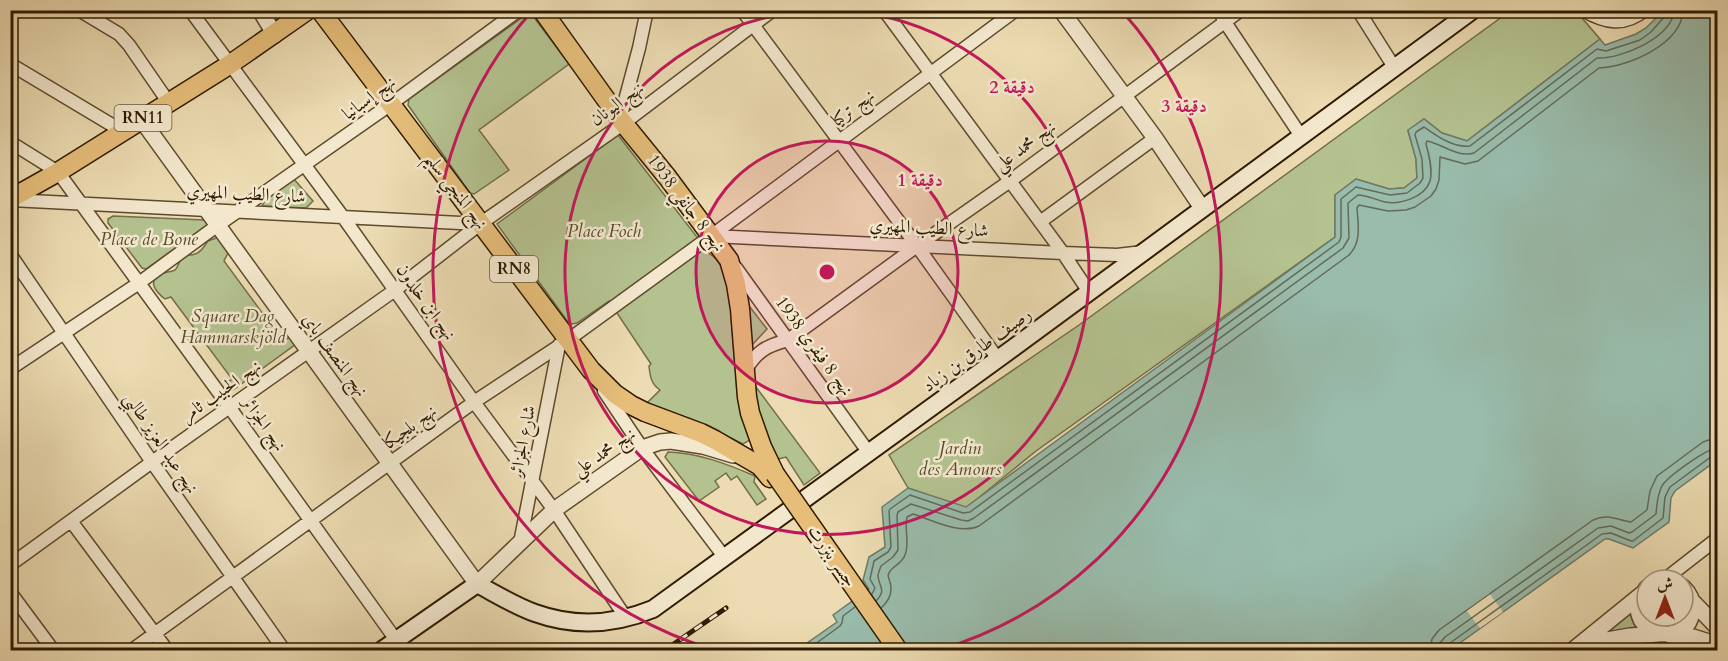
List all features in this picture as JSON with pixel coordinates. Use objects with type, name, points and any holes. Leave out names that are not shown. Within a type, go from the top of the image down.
[{"type":"main road","name":"RN11","points":[[10,200],[229,65],[308,10]]},
{"type":"main road","name":"نهج المنجي سليم","points":[[320,10],[480,224],[564,343],[615,394],[631,405],[700,433],[764,468]]},
{"type":"main road","name":"نهج 8 جانفي 1938","points":[[542,10],[622,121],[729,260],[740,309],[747,397],[764,468]]},
{"type":"main road","name":"رصيف طارق بن زياد","points":[[477,584],[533,613],[556,619],[603,622],[626,618],[653,609],[1473,10]]},
{"type":"main road","name":"جسر بنزرت","points":[[764,468],[891,651]]},
{"type":"main road","name":"جسر بنزرت","points":[[764,468],[898,651]]},
{"type":"main road","points":[[382,651],[477,584]]},
{"type":"street","points":[[79,10],[119,34],[169,102]]},
{"type":"street","name":"نهج ابن خلدون","points":[[190,10],[343,217],[474,402],[554,510],[626,618]]},
{"type":"street","points":[[260,10],[275,35]]},
{"type":"street","name":"نهج إسبانيا","points":[[218,225],[391,104],[519,10]]},
{"type":"street","points":[[622,121],[646,10]]},
{"type":"street","points":[[742,10],[998,359]]},
{"type":"street","name":"نهج اليونان","points":[[480,224],[773,10]]},
{"type":"street","points":[[884,10],[1063,253],[1089,292]]},
{"type":"street","name":"نهج تركيا","points":[[711,236],[1016,10]]},
{"type":"street","points":[[1061,10],[1155,138],[1202,208]]},
{"type":"street","points":[[1219,10],[1301,136]]},
{"type":"street","name":"نهج محمد علي","points":[[745,372],[761,351],[788,340],[1010,181],[1241,10]]},
{"type":"street","points":[[1358,10],[1394,67]]},
{"type":"street","points":[[1583,10],[1598,19],[1607,21],[1627,20],[1637,17],[1646,10]]},
{"type":"street","points":[[1599,10],[1607,21]]},
{"type":"street","points":[[10,64],[122,131]]},
{"type":"street","name":"نهج المنصف باي","points":[[141,118],[477,584]]},
{"type":"street","points":[[1040,222],[1155,138]]},
{"type":"street","points":[[10,142],[58,172]]},
{"type":"street","name":"نهج الجزائر","points":[[58,172],[396,640]]},
{"type":"street","name":"شارع الطيب المهيري","points":[[10,200],[480,224]]},
{"type":"street","name":"نهج الحبيب ثامر","points":[[10,564],[395,290],[480,224]]},
{"type":"street","points":[[10,369],[139,283],[218,225]]},
{"type":"street","name":"شارع الطيب المهيري","points":[[711,236],[1117,255],[1144,252]]},
{"type":"street","name":"نهج بلجيكا","points":[[132,651],[474,402],[564,343],[711,236]]},
{"type":"street","name":"نهج عبد العزيز طالبي","points":[[10,254],[284,651]]},
{"type":"street","name":"نهج 8 فيفري 1938","points":[[729,260],[869,453]]},
{"type":"street","name":"شارع الجزائر","points":[[520,543],[564,343]]},
{"type":"street","name":"نهج المنجي سليم","points":[[591,370],[642,448],[724,558]]},
{"type":"street","name":"نهج محمد علي","points":[[554,510],[650,444],[671,441],[703,446],[764,468]]},
{"type":"street","points":[[477,584],[554,510]]},
{"type":"street","points":[[71,521],[167,651]]},
{"type":"street","points":[[1679,568],[1718,538]]},
{"type":"street","points":[[10,592],[53,651]]},
{"type":"street","points":[[1573,651],[1635,599]]},
{"type":"street","points":[[1695,604],[1718,628]]},
{"type":"street","points":[[1648,628],[1662,634],[1693,637],[1718,645]]},
{"type":"street","points":[[1585,651],[1607,640],[1674,633],[1681,628]]},
{"type":"green space","name":"Jardin des Amours","points":[[1510,11],[1576,11],[1600,39],[1467,141],[1442,133],[1424,119],[1408,131],[1416,159],[1417,178],[1404,188],[1389,189],[1356,179],[1335,195],[1335,237],[1036,451],[966,508],[908,488],[889,455],[1079,325]]},
{"type":"green space","points":[[530,12],[569,64],[479,130],[509,170],[474,194],[470,193],[408,105],[409,99]]},
{"type":"green space","name":"Place Foch","points":[[618,135],[727,274],[733,316],[731,318],[738,401],[750,440],[743,444],[702,424],[647,403],[660,390],[652,380],[649,366],[651,364],[609,301],[577,323],[568,322],[497,224]]},
{"type":"green space","points":[[293,178],[313,201],[306,208],[262,206],[270,191]]},
{"type":"green space","name":"Place de Bone","points":[[113,216],[205,220],[208,225],[146,269],[142,268],[108,223],[108,219]]},
{"type":"green space","name":"Square Dag Hammarskjöld","points":[[220,238],[228,247],[224,261],[283,341],[290,337],[296,344],[233,390],[227,383],[232,379],[171,297],[165,299],[154,287],[154,280],[157,277],[175,270],[184,257],[197,253],[208,241]]},
{"type":"green space","points":[[746,302],[767,329],[751,346]]},
{"type":"green space","points":[[756,387],[820,473],[804,485],[786,457],[778,459],[764,428],[752,390]]},
{"type":"green space","points":[[668,452],[702,457],[755,476],[754,482],[766,499],[757,505],[737,476],[731,480],[726,473],[715,481],[719,487],[699,501],[665,457]]},
{"type":"green space","points":[[1630,612],[1636,629],[1600,636]]},
{"type":"water","points":[[1663,11],[1717,11],[1717,460],[1675,491],[1671,498],[1669,522],[1633,548],[1605,539],[1450,650],[797,650],[837,622],[833,615],[869,589],[863,580],[869,557],[885,547],[882,507],[908,488],[966,507],[1335,237],[1335,195],[1356,179],[1389,189],[1404,188],[1417,178],[1416,159],[1408,130],[1424,119],[1442,133],[1467,141],[1600,39],[1605,45],[1636,34],[1646,28]]},
{"type":"pier","points":[[1489,593],[1503,612],[1480,628],[1466,610]]},
{"type":"railway","points":[[665,650],[726,608]]}]
